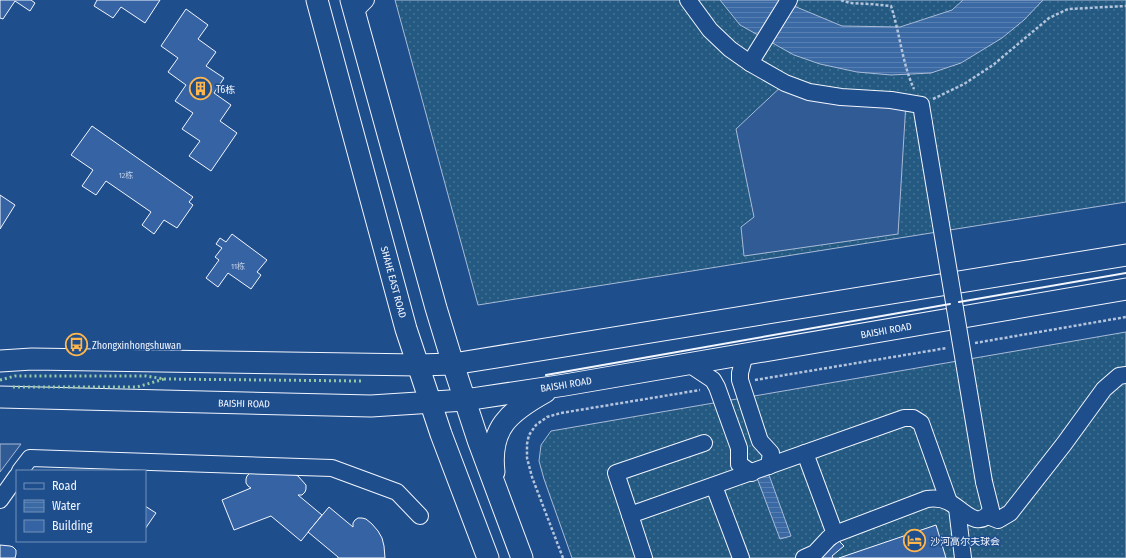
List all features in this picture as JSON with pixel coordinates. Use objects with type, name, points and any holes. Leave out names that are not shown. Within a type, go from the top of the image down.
[{"type":"main road","name":"SHAHE EAST ROAD","points":[[317,0],[406,329],[430,402],[488,558]]},
{"type":"main road","points":[[357,4],[436,308],[478,440],[522,558]]},
{"type":"main road","points":[[0,361],[32,360],[418,365],[453,364],[1126,255]]},
{"type":"main road","name":"BAISHI ROAD","points":[[0,398],[371,406],[465,400],[565,385],[1126,289]]},
{"type":"main road","points":[[496,490],[493,463],[494,450],[496,436],[502,424],[514,412],[544,392],[565,385]]},
{"type":"street","points":[[688,0],[710,30],[730,49],[750,63],[785,83],[809,92],[840,97],[891,100],[922,105],[984,482],[991,510],[988,516],[982,519],[975,519],[953,505],[937,498],[927,499],[835,534],[829,538],[815,553],[804,558]]},
{"type":"street","points":[[750,63],[789,0]]},
{"type":"street","points":[[744,354],[740,373],[740,383],[760,441],[771,453],[769,466]]},
{"type":"street","points":[[689,364],[713,380],[717,387],[739,448],[739,464],[752,472]]},
{"type":"street","points":[[988,516],[998,520],[1010,513],[1064,444],[1104,389],[1119,376],[1126,375]]},
{"type":"street","points":[[630,515],[904,418],[913,418],[921,423],[953,505],[963,558]]},
{"type":"street","points":[[644,558],[616,474],[704,444]]},
{"type":"street","points":[[805,453],[835,534]]},
{"type":"street","points":[[21,470],[30,458],[332,468],[397,492],[420,516]]},
{"type":"street","points":[[0,500],[16,477]]},
{"type":"street","points":[[714,486],[741,558]]},
{"type":"path","points":[[841,0],[850,3],[891,6],[896,21],[908,77]]},
{"type":"path","points":[[922,105],[964,84],[993,64],[1049,18],[1068,9],[1126,6]]},
{"type":"path","points":[[969,344],[1126,317]]},
{"type":"path","points":[[740,383],[953,347]]},
{"type":"path","points":[[563,558],[532,477],[527,458],[527,444],[529,435],[536,425],[547,417],[561,413],[717,387]]},
{"type":"shaded area","points":[[395,0],[1126,0],[1126,202],[478,305]]},
{"type":"shaded area","points":[[785,83],[906,102],[898,234],[744,256],[741,227],[754,217],[736,129]]},
{"type":"shaded area","points":[[1126,332],[1126,558],[572,558],[539,461],[541,445],[551,431]]},
{"type":"shaded area","points":[[0,444],[21,444],[0,472]]},
{"type":"water","points":[[720,0],[787,0],[794,6],[842,26],[900,27],[952,10],[963,0],[1043,0],[1024,20],[1002,38],[961,63],[931,73],[891,75],[857,72],[820,64],[794,55],[740,25]]},
{"type":"water","points":[[769,475],[791,536],[780,539],[757,478]]},
{"type":"building","points":[[0,0],[31,0],[35,3],[30,11],[15,1],[3,19],[0,18]]},
{"type":"building","points":[[97,0],[160,0],[145,23],[121,7],[113,18],[94,6]]},
{"type":"building","name":"T6栋","points":[[186,9],[208,25],[198,39],[216,52],[206,66],[224,78],[214,93],[231,105],[220,121],[237,133],[211,171],[189,156],[200,141],[182,129],[193,113],[175,101],[186,85],[168,72],[178,58],[161,46]]},
{"type":"building","points":[[92,126],[193,197],[189,202],[193,205],[177,228],[164,220],[154,234],[142,225],[151,212],[106,181],[96,195],[82,186],[93,170],[71,155]]},
{"type":"building","points":[[0,195],[15,205],[0,229]]},
{"type":"building","points":[[232,234],[267,260],[257,272],[261,275],[251,289],[228,273],[218,287],[206,278],[219,260],[215,257],[222,248],[216,244],[220,238],[226,242]]},
{"type":"building","points":[[258,470],[290,472],[298,476],[306,485],[305,492],[302,495],[298,495],[322,515],[301,541],[271,516],[234,530],[222,500],[251,488],[246,483],[247,476]]},
{"type":"building","points":[[146,507],[156,513],[146,528]]},
{"type":"building","points":[[329,507],[353,527],[353,523],[358,518],[366,519],[372,524],[382,538],[385,558],[338,558],[308,532]]},
{"type":"building","name":"沙河高尔夫球会","points":[[936,525],[946,558],[839,558]]},
{"type":"building","points":[[839,541],[844,546],[832,556],[833,558],[819,558]]},
{"type":"building","points":[[0,545],[13,547],[16,550],[15,558],[0,558]]},
{"type":"hedge","points":[[0,380],[15,376],[146,376],[164,379],[137,387],[10,387]]},
{"type":"hedge","points":[[164,379],[361,381]]},
{"type":"wall","points":[[959,302],[1126,273]]},
{"type":"wall","points":[[546,375],[950,304]]},
{"type":"place","name":"T6栋","points":[[200,89]]},
{"type":"place","name":"Zhongxinhongshuwan","points":[[77,345]]},
{"type":"place","name":"沙河高尔夫球会","points":[[914,541]]}]
